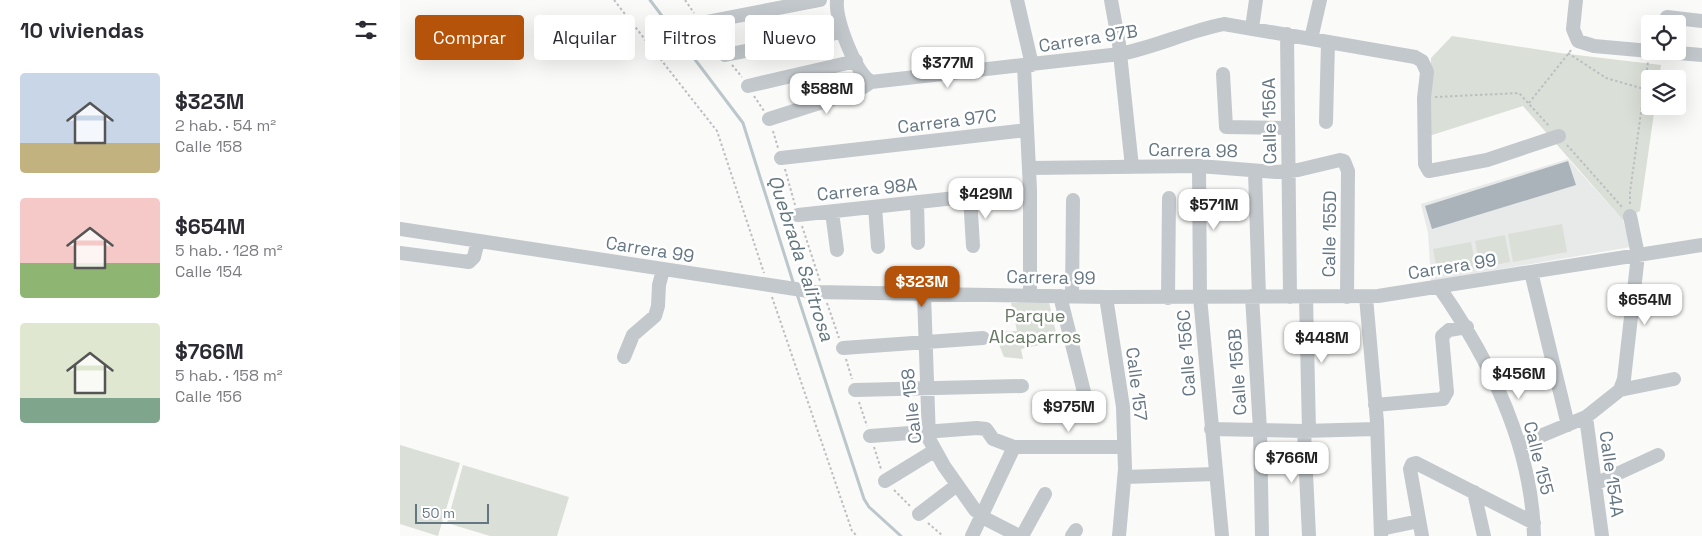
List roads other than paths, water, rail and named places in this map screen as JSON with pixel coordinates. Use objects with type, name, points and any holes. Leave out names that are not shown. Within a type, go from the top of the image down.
[{"type":"street","points":[[735,16],[820,0]]},
{"type":"street","points":[[836,0],[842,32],[864,76],[871,82]]},
{"type":"street","points":[[1016,0],[1028,66],[1030,295]]},
{"type":"street","points":[[1111,0],[1120,54],[1132,167]]},
{"type":"street","points":[[1252,28],[1256,0]]},
{"type":"street","points":[[1311,39],[1320,0]]},
{"type":"street","points":[[1576,0],[1573,29],[1578,41],[1594,46],[1641,50]]},
{"type":"street","points":[[1686,19],[1702,20]]},
{"type":"street","name":"Carrera 97B","points":[[769,119],[857,91],[871,82],[1028,66],[1120,54],[1146,49],[1205,28],[1224,24],[1415,57],[1422,61],[1426,66],[1424,98],[1425,164],[1429,171],[1432,172],[1487,160],[1559,136]]},
{"type":"street","points":[[735,53],[842,32]]},
{"type":"street","name":"Calle 156A","points":[[1287,34],[1290,297]]},
{"type":"street","points":[[1326,122],[1328,42]]},
{"type":"street","points":[[1686,54],[1702,55]]},
{"type":"street","points":[[748,86],[856,61]]},
{"type":"street","points":[[1223,74],[1226,127],[1288,128]]},
{"type":"street","name":"Carrera 97C","points":[[781,158],[1028,130]]},
{"type":"street","name":"Carrera 98","points":[[1029,168],[1199,166],[1288,171],[1340,160],[1347,165],[1348,171]]},
{"type":"street","name":"Calle 156C","points":[[1199,166],[1200,297],[1222,536]]},
{"type":"street","name":"Calle 156B","points":[[1255,170],[1255,297],[1262,536]]},
{"type":"street","name":"Calle 155D","points":[[1347,297],[1348,171]]},
{"type":"street","name":"Carrera 98A","points":[[798,215],[1030,190]]},
{"type":"street","points":[[970,196],[973,246]]},
{"type":"street","points":[[1168,198],[1168,298]]},
{"type":"street","points":[[1073,200],[1066,296],[1090,416]]},
{"type":"street","points":[[917,202],[918,243]]},
{"type":"street","points":[[875,207],[878,247]]},
{"type":"street","points":[[832,212],[837,250]]},
{"type":"street","points":[[1620,390],[1624,379],[1638,255],[1630,216]]},
{"type":"street","name":"Carrera 99","points":[[400,228],[773,287],[819,292],[1168,298],[1366,297],[1702,245]]},
{"type":"street","points":[[400,253],[469,262],[474,257],[478,241]]},
{"type":"street","points":[[624,357],[633,335],[655,316],[658,306],[659,284],[663,270]]},
{"type":"street","points":[[1531,272],[1568,425]]},
{"type":"street","name":"Calle 155","points":[[1439,287],[1467,327],[1507,408],[1520,445],[1527,476],[1534,529]]},
{"type":"street","name":"Calle 158","points":[[924,294],[928,431],[934,451],[975,510],[982,516],[1021,536]]},
{"type":"street","name":"Calle 157","points":[[1106,297],[1123,407],[1125,477],[1119,536]]},
{"type":"street","points":[[1306,297],[1306,431],[1309,536]]},
{"type":"street","points":[[1366,297],[1375,405],[1381,533],[1419,521]]},
{"type":"street","points":[[1375,405],[1438,401],[1443,399],[1447,392],[1442,336],[1449,330],[1467,327]]},
{"type":"street","points":[[842,348],[924,344],[983,338]]},
{"type":"street","points":[[1520,445],[1586,418],[1620,390],[1674,379]]},
{"type":"street","points":[[855,390],[1022,386]]},
{"type":"street","name":"Calle 154A","points":[[1586,418],[1602,536]]},
{"type":"street","points":[[870,436],[986,429],[994,439],[1014,448],[1124,448]]},
{"type":"street","points":[[1211,429],[1306,431],[1376,429]]},
{"type":"street","points":[[972,536],[1014,448]]},
{"type":"street","points":[[885,481],[934,451]]},
{"type":"street","points":[[1595,484],[1658,455]]},
{"type":"street","points":[[1422,536],[1410,469],[1412,464],[1416,463],[1474,492],[1534,529]]},
{"type":"street","points":[[1125,477],[1215,474]]},
{"type":"street","points":[[919,514],[957,485]]},
{"type":"street","points":[[1474,492],[1484,536]]},
{"type":"street","points":[[1021,536],[1045,494]]},
{"type":"waterway","name":"Quebrada Salitrosa","points":[[650,0],[743,123],[794,285]]},
{"type":"waterway","name":"Quebrada Salitrosa","points":[[797,294],[864,499],[869,507],[901,536]]},
{"type":"park label","name":"Parque Alcaparros","points":[[1035,325]]}]
